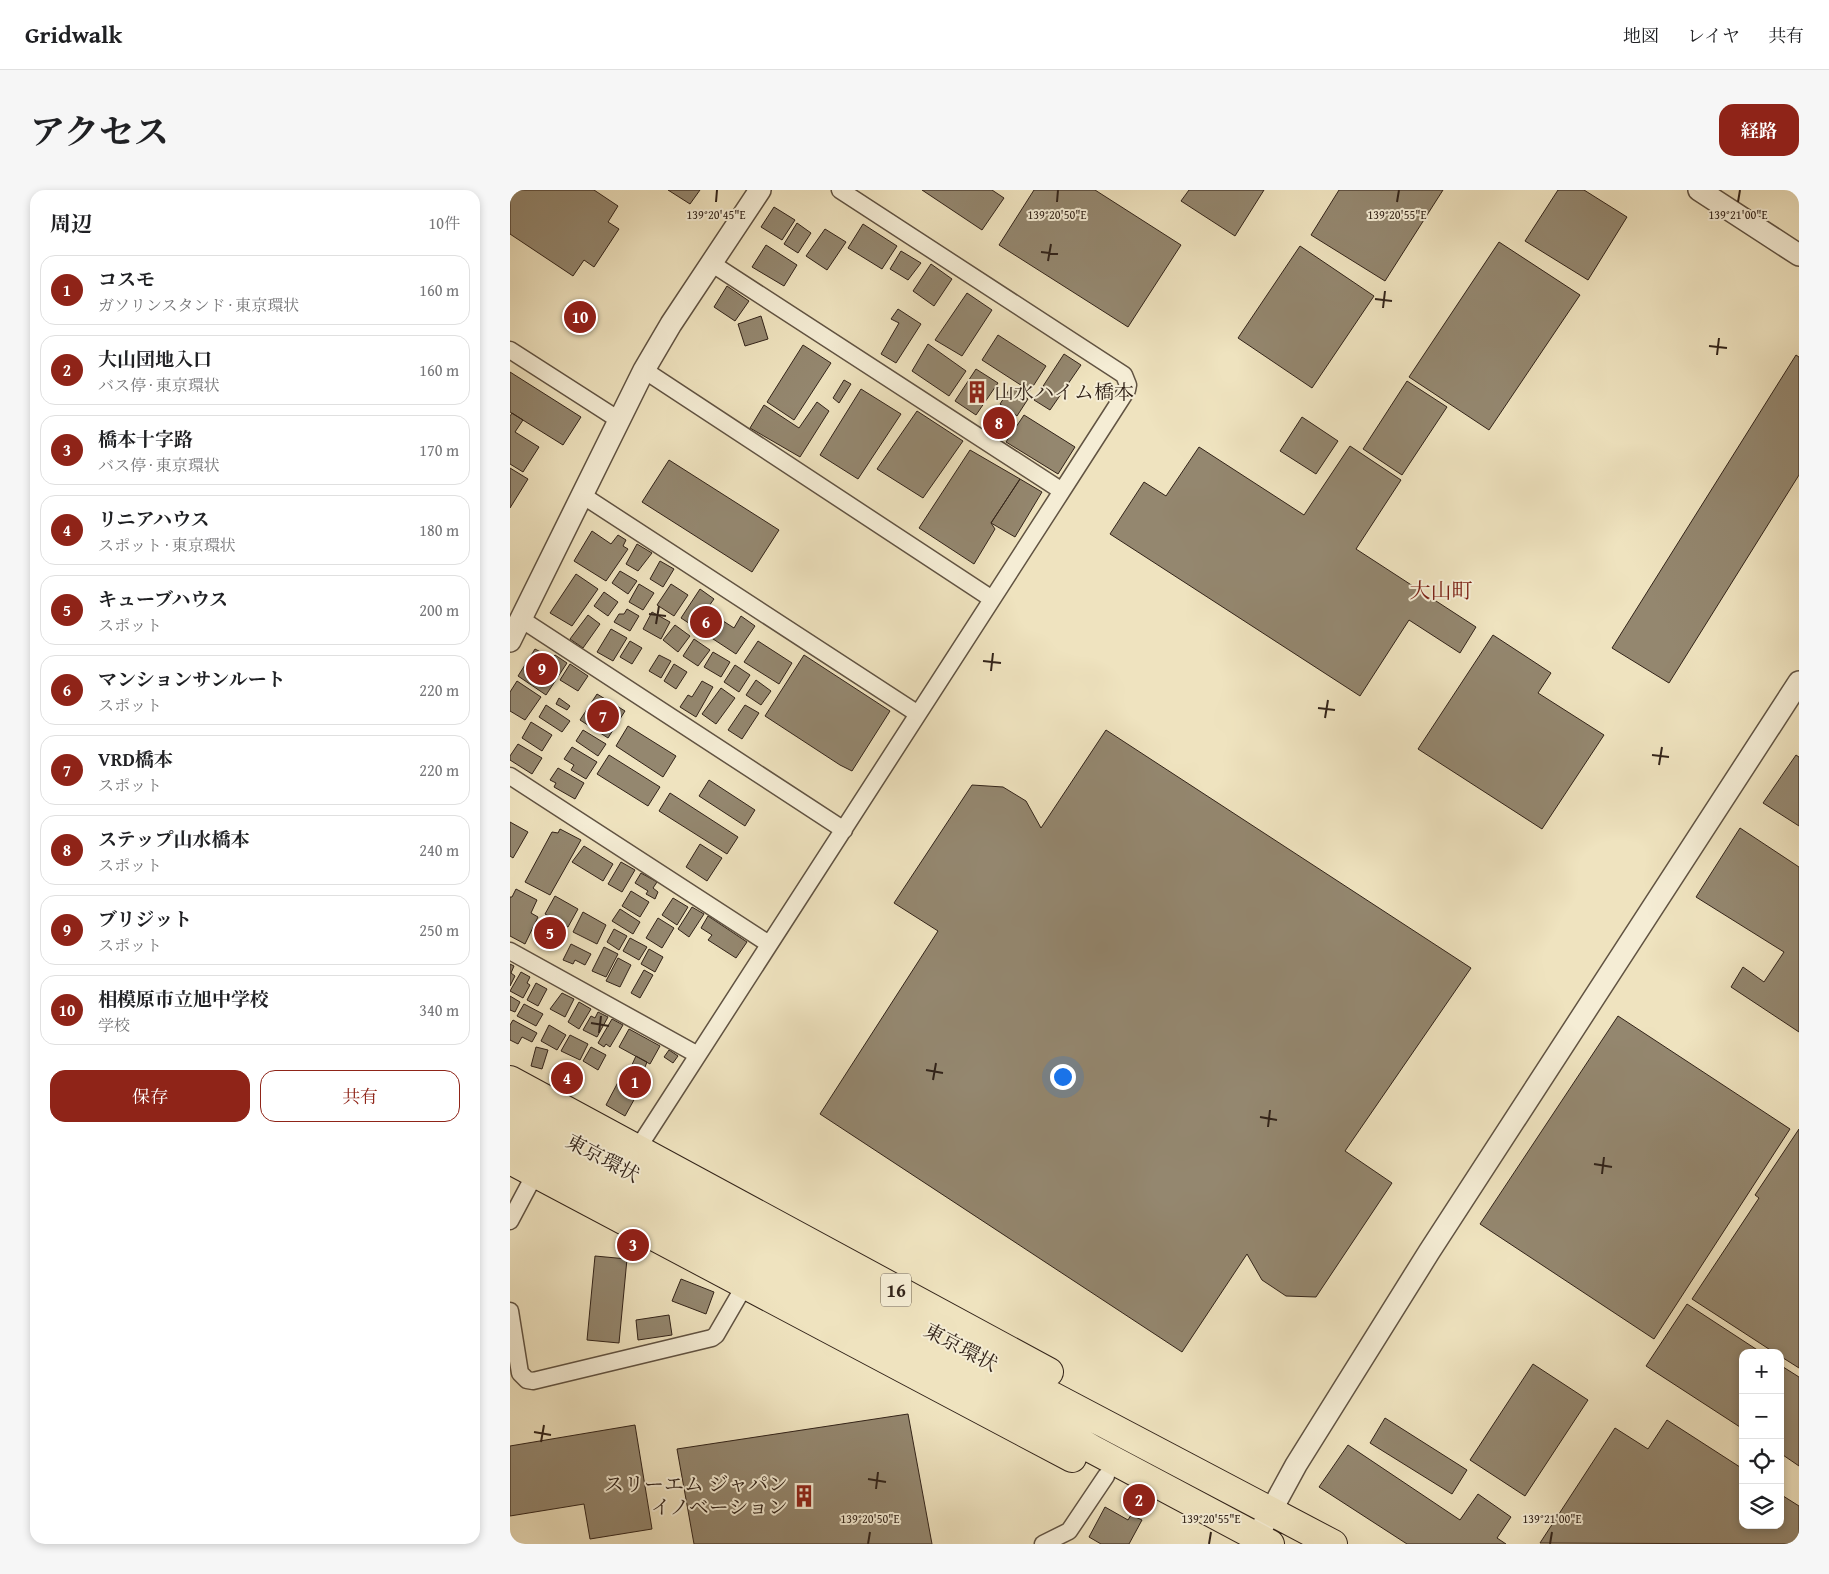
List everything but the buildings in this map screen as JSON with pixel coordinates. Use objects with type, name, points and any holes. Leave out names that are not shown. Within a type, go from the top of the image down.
[{"type":"highway","name":"16","points":[[510,1080],[966,1328],[1255,1482],[1270,1511]]},
{"type":"highway","name":"東京環状","points":[[510,1108],[594,1167],[953,1368],[1092,1449],[1222,1518],[1260,1542]]},
{"type":"highway","name":"東京環状","points":[[510,1135],[594,1167],[1333,1544]]},
{"type":"highway","points":[[510,1160],[1106,1476],[1222,1518]]},
{"type":"street","points":[[510,640],[644,370],[711,263],[760,190]]},
{"type":"street","points":[[638,1148],[1127,390],[1128,385],[1124,375],[840,190]]},
{"type":"street","points":[[1699,190],[1799,255]]},
{"type":"street","points":[[711,263],[1062,491]]},
{"type":"street","points":[[510,350],[619,420]]},
{"type":"street","points":[[644,370],[992,599]]},
{"type":"street","points":[[582,495],[918,714]]},
{"type":"street","points":[[520,619],[844,830]]},
{"type":"street","points":[[1260,1542],[1270,1511],[1296,1465],[1429,1252],[1799,682]]},
{"type":"street","points":[[510,776],[769,944]]},
{"type":"street","points":[[510,951],[698,1055]]},
{"type":"street","points":[[510,1221],[535,1174]]},
{"type":"street","points":[[510,1311],[520,1373],[528,1380],[533,1381],[712,1338],[716,1335],[745,1285]]},
{"type":"street","points":[[1043,1544],[1069,1531],[1106,1476]]},
{"type":"place","name":"相模原市立旭中学校","points":[[580,317]]},
{"type":"place","name":"山水ハイム橋本","points":[[977,392]]},
{"type":"place","name":"ステップ山水橋本","points":[[999,423]]},
{"type":"place","name":"マンションサンルート","points":[[706,622]]},
{"type":"place","name":"ブリジット","points":[[542,669]]},
{"type":"place","name":"VRD橋本","points":[[603,716]]},
{"type":"place","name":"キューブハウス","points":[[550,933]]},
{"type":"place","name":"リニアハウス","points":[[567,1078]]},
{"type":"place","name":"コスモ","points":[[635,1082]]},
{"type":"place","name":"橋本十字路","points":[[633,1245]]},
{"type":"place","name":"スリーエム ジャパン イノベーション","points":[[804,1496]]},
{"type":"place","name":"大山団地入口","points":[[1139,1500]]},
{"type":"district","name":"大山町","points":[[1441,591]]}]
